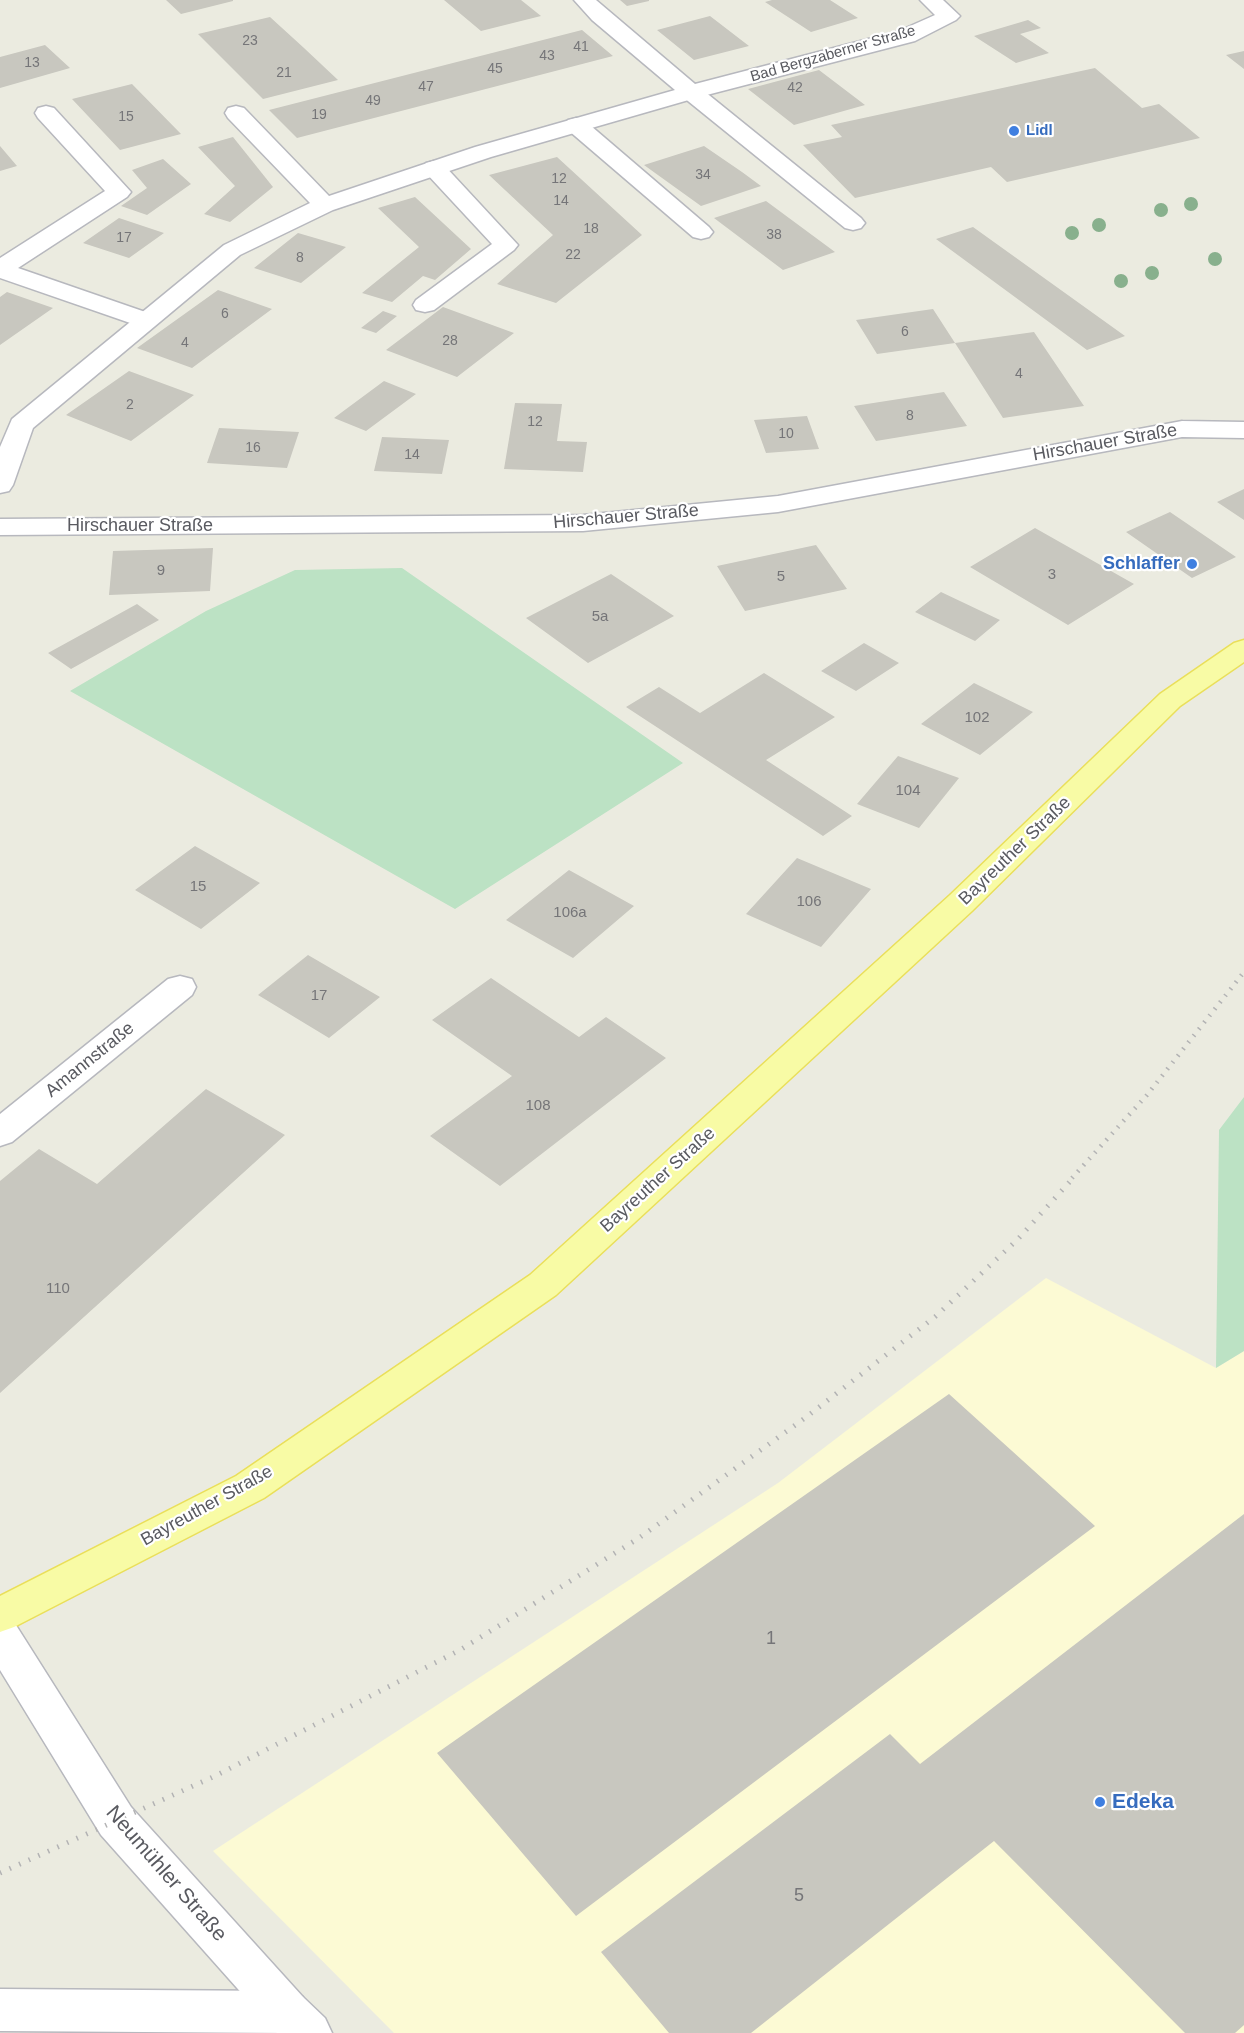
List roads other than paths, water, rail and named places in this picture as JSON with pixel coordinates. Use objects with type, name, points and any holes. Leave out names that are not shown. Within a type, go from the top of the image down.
[{"type":"main road","name":"Bayreuther Straße","points":[[0,1615],[250,1487],[543,1285],[961,903],[1170,700],[1244,650]]},
{"type":"street","points":[[584,0],[599,16],[853,223]]},
{"type":"street","name":"Bad Bergzaberner Straße","points":[[0,485],[21,425],[232,250],[325,205],[434,168],[691,92],[907,36],[949,16],[930,0]]},
{"type":"street","points":[[0,269],[119,192],[46,113]]},
{"type":"street","points":[[236,113],[325,205]]},
{"type":"street","points":[[576,125],[701,232]]},
{"type":"street","points":[[425,305],[506,245],[434,168]]},
{"type":"street","points":[[0,269],[145,320]]},
{"type":"street","name":"Hirschauer Straße","points":[[0,527],[584,523],[778,504],[1182,429],[1244,430]]},
{"type":"street","name":"Amannstraße","points":[[0,1133],[180,987]]},
{"type":"street","name":"Neumühler Straße","points":[[0,1634],[116,1821],[298,2023]]},
{"type":"street","name":"Neumühler Straße","points":[[0,2010],[298,2023]]},
{"type":"railway","points":[[1072,1178],[1147,1095],[1244,972]]},
{"type":"railway","points":[[0,1873],[213,1777],[460,1650],[639,1538],[805,1418],[936,1316],[1018,1239],[1074,1177]]},
{"type":"place","name":"Lidl","points":[[1014,131]]},
{"type":"place","name":"Schlaffer","points":[[1192,564]]},
{"type":"place","name":"Edeka","points":[[1100,1802]]}]
